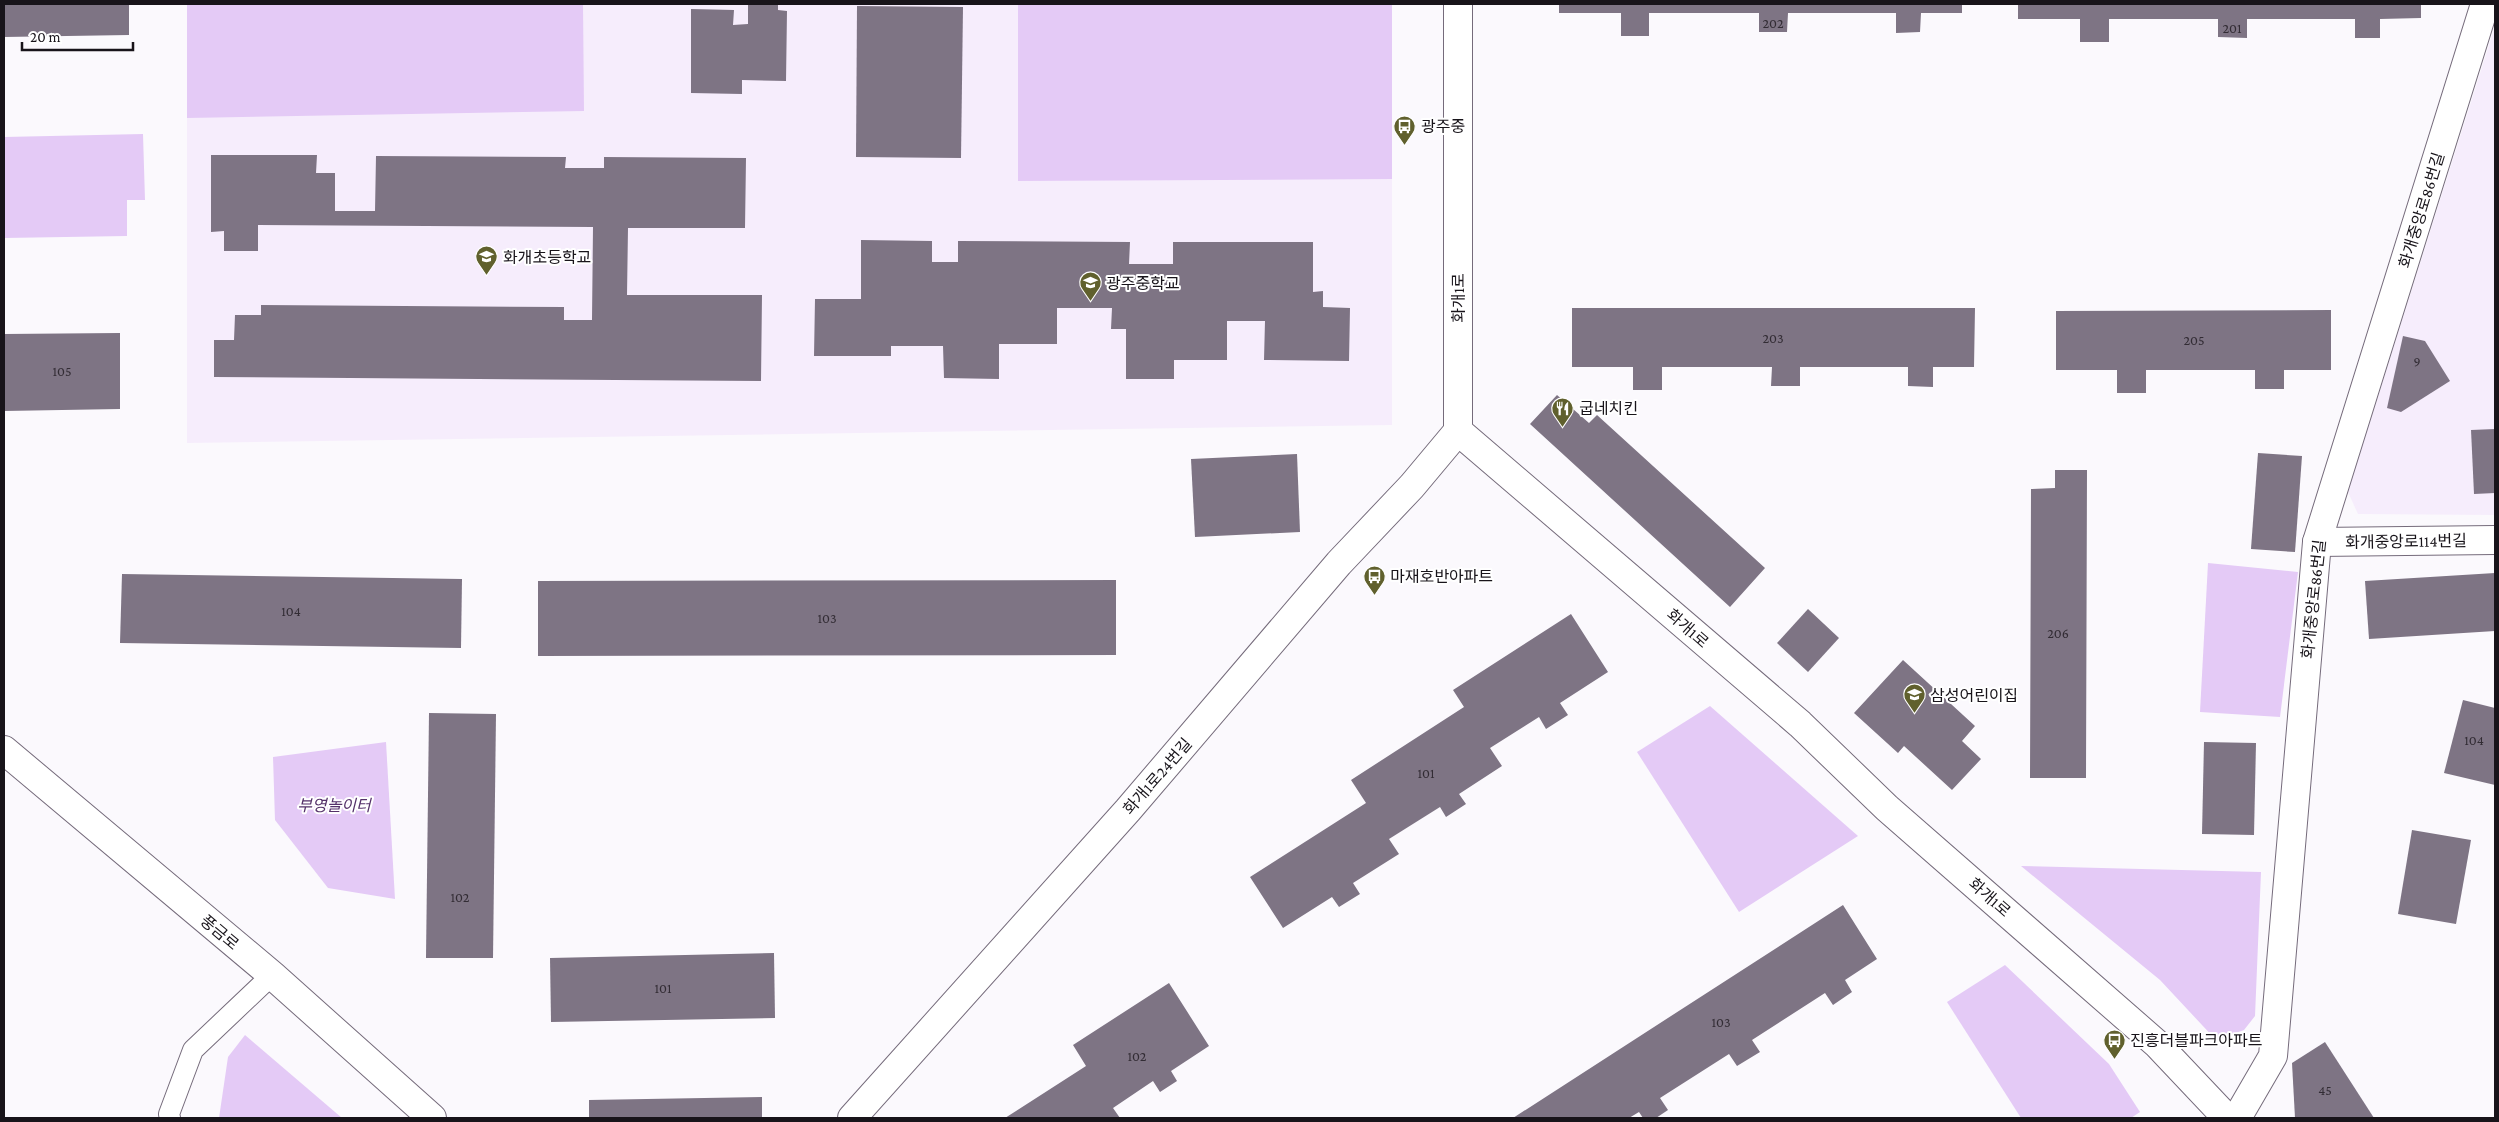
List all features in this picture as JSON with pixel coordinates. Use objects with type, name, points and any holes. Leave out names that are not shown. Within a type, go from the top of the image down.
[{"type":"street","name":"화개1로","points":[[1458,4],[1458,431],[1800,724],[1887,808],[2157,1044],[2227,1118]]},
{"type":"street","name":"화개중앙로86번길","points":[[2237,1118],[2273,1056],[2317,542],[2485,4]]},
{"type":"street","name":"화개1로24번길","points":[[852,1118],[1128,810],[1339,563],[1412,486],[1458,431]]},
{"type":"street","name":"화개중앙로114번길","points":[[2317,542],[2495,540]]},
{"type":"street","name":"풍금로","points":[[4,750],[272,975],[432,1118]]},
{"type":"lane","points":[[170,1118],[169,1114],[193,1050],[272,975]]},
{"type":"shaded area","points":[[187,4],[1392,4],[1392,425],[187,443]]},
{"type":"shaded area","points":[[2495,26],[2495,515],[2358,514],[2348,492]]},
{"type":"green space","points":[[187,4],[583,4],[584,111],[187,118]]},
{"type":"green space","points":[[1018,4],[1392,4],[1392,179],[1018,181]]},
{"type":"green space","points":[[143,134],[145,200],[127,200],[127,236],[4,238],[4,137]]},
{"type":"green space","points":[[2208,563],[2298,572],[2280,717],[2200,712]]},
{"type":"green space","points":[[1710,706],[1858,836],[1739,912],[1637,752]]},
{"type":"green space","name":"부영놀이터","points":[[386,742],[395,899],[328,888],[275,820],[273,757]]},
{"type":"green space","points":[[2021,866],[2261,872],[2255,1016],[2244,1030],[2216,1040],[2160,980]]},
{"type":"green space","points":[[2005,965],[2109,1064],[2140,1112],[2131,1118],[2021,1118],[1947,1002]]},
{"type":"green space","points":[[245,1035],[342,1118],[219,1118],[228,1057]]},
{"type":"building","points":[[4,4],[129,4],[129,35],[4,37]]},
{"type":"building","points":[[748,4],[778,4],[778,10],[787,11],[786,81],[742,80],[742,94],[691,93],[691,9],[734,10],[733,25],[748,24]]},
{"type":"building","points":[[1559,4],[1962,4],[1962,13],[1921,13],[1920,32],[1896,33],[1896,13],[1788,13],[1787,32],[1759,32],[1759,13],[1649,13],[1649,36],[1621,36],[1621,13],[1559,13]]},
{"type":"building","points":[[2018,4],[2421,4],[2421,18],[2380,19],[2380,38],[2355,38],[2355,19],[2247,19],[2247,38],[2218,37],[2218,19],[2109,19],[2109,42],[2080,42],[2080,19],[2018,19]]},
{"type":"building","points":[[857,6],[963,7],[961,158],[856,157]]},
{"type":"building","points":[[211,155],[317,155],[316,173],[335,173],[335,211],[375,211],[376,156],[566,157],[565,168],[604,168],[604,157],[746,158],[745,228],[628,228],[627,295],[762,295],[761,381],[214,377],[214,340],[234,340],[235,315],[261,315],[261,305],[564,307],[564,320],[592,320],[593,227],[258,225],[258,251],[224,251],[224,231],[211,232]]},
{"type":"building","points":[[861,240],[932,241],[932,262],[958,262],[958,241],[1130,242],[1129,264],[1173,264],[1173,242],[1313,242],[1313,292],[1323,291],[1323,307],[1350,308],[1349,361],[1264,360],[1265,321],[1227,321],[1227,360],[1174,360],[1174,379],[1126,379],[1126,329],[1111,329],[1112,308],[1057,308],[1057,344],[999,344],[999,379],[944,378],[943,346],[891,346],[891,356],[814,356],[815,299],[861,299]]},
{"type":"building","points":[[1572,308],[1975,308],[1974,367],[1933,367],[1933,387],[1908,386],[1908,367],[1800,367],[1800,386],[1771,386],[1772,367],[1662,367],[1662,390],[1633,390],[1633,367],[1572,367]]},
{"type":"building","points":[[2331,310],[2331,370],[2284,370],[2284,389],[2255,389],[2255,370],[2146,370],[2146,393],[2117,393],[2117,370],[2056,370],[2056,311]]},
{"type":"building","points":[[120,333],[120,409],[4,411],[4,334]]},
{"type":"building","points":[[2403,336],[2425,341],[2450,381],[2401,412],[2387,408]]},
{"type":"building","points":[[1557,395],[1589,423],[1597,415],[1765,568],[1730,607],[1530,424]]},
{"type":"building","points":[[2495,429],[2495,493],[2474,494],[2471,430]]},
{"type":"building","points":[[2258,453],[2302,456],[2295,552],[2251,549]]},
{"type":"building","points":[[1297,454],[1300,532],[1195,537],[1191,459]]},
{"type":"building","points":[[2055,470],[2087,470],[2086,778],[2030,778],[2031,489],[2055,488]]},
{"type":"building","points":[[2495,573],[2495,631],[2369,639],[2365,581]]},
{"type":"building","points":[[122,574],[462,579],[461,648],[120,643]]},
{"type":"building","points":[[1116,580],[1116,655],[538,656],[538,581]]},
{"type":"building","points":[[1808,609],[1839,638],[1808,672],[1777,643]]},
{"type":"building","points":[[1571,614],[1608,672],[1560,703],[1568,715],[1546,729],[1539,717],[1490,748],[1502,766],[1459,794],[1466,804],[1446,817],[1440,807],[1389,839],[1399,854],[1353,883],[1360,894],[1339,907],[1332,897],[1283,928],[1250,877],[1366,803],[1351,780],[1464,707],[1453,690]]},
{"type":"building","points":[[1903,660],[1975,726],[1962,741],[1981,759],[1952,790],[1904,746],[1898,753],[1854,713]]},
{"type":"building","points":[[2463,700],[2495,708],[2495,785],[2444,773]]},
{"type":"building","points":[[429,713],[496,714],[493,958],[426,958]]},
{"type":"building","points":[[2204,742],[2256,743],[2254,835],[2202,834]]},
{"type":"building","points":[[2412,830],[2471,840],[2456,924],[2398,914]]},
{"type":"building","points":[[1843,905],[1877,959],[1845,980],[1852,992],[1833,1005],[1825,993],[1752,1040],[1760,1052],[1737,1066],[1729,1054],[1660,1098],[1668,1110],[1656,1118],[1643,1118],[1639,1112],[1629,1118],[1513,1118]]},
{"type":"building","points":[[774,953],[775,1018],[551,1022],[550,958]]},
{"type":"building","points":[[1169,983],[1209,1046],[1171,1071],[1177,1081],[1160,1092],[1153,1081],[1113,1108],[1120,1118],[1005,1118],[1086,1066],[1073,1045]]},
{"type":"building","points":[[2325,1042],[2374,1118],[2295,1118],[2292,1063]]},
{"type":"building","points":[[762,1097],[762,1118],[589,1118],[589,1100]]},
{"type":"place","name":"광주중","points":[[1405,145]]},
{"type":"place","name":"화개초등학교","points":[[487,276]]},
{"type":"place","name":"광주중학교","points":[[1090,302]]},
{"type":"place","name":"굽네치킨","points":[[1563,427]]},
{"type":"place","name":"마재호반아파트","points":[[1374,595]]},
{"type":"place","name":"삼성어린이집","points":[[1914,714]]},
{"type":"place","name":"진흥더블파크아파트","points":[[2114,1059]]}]
